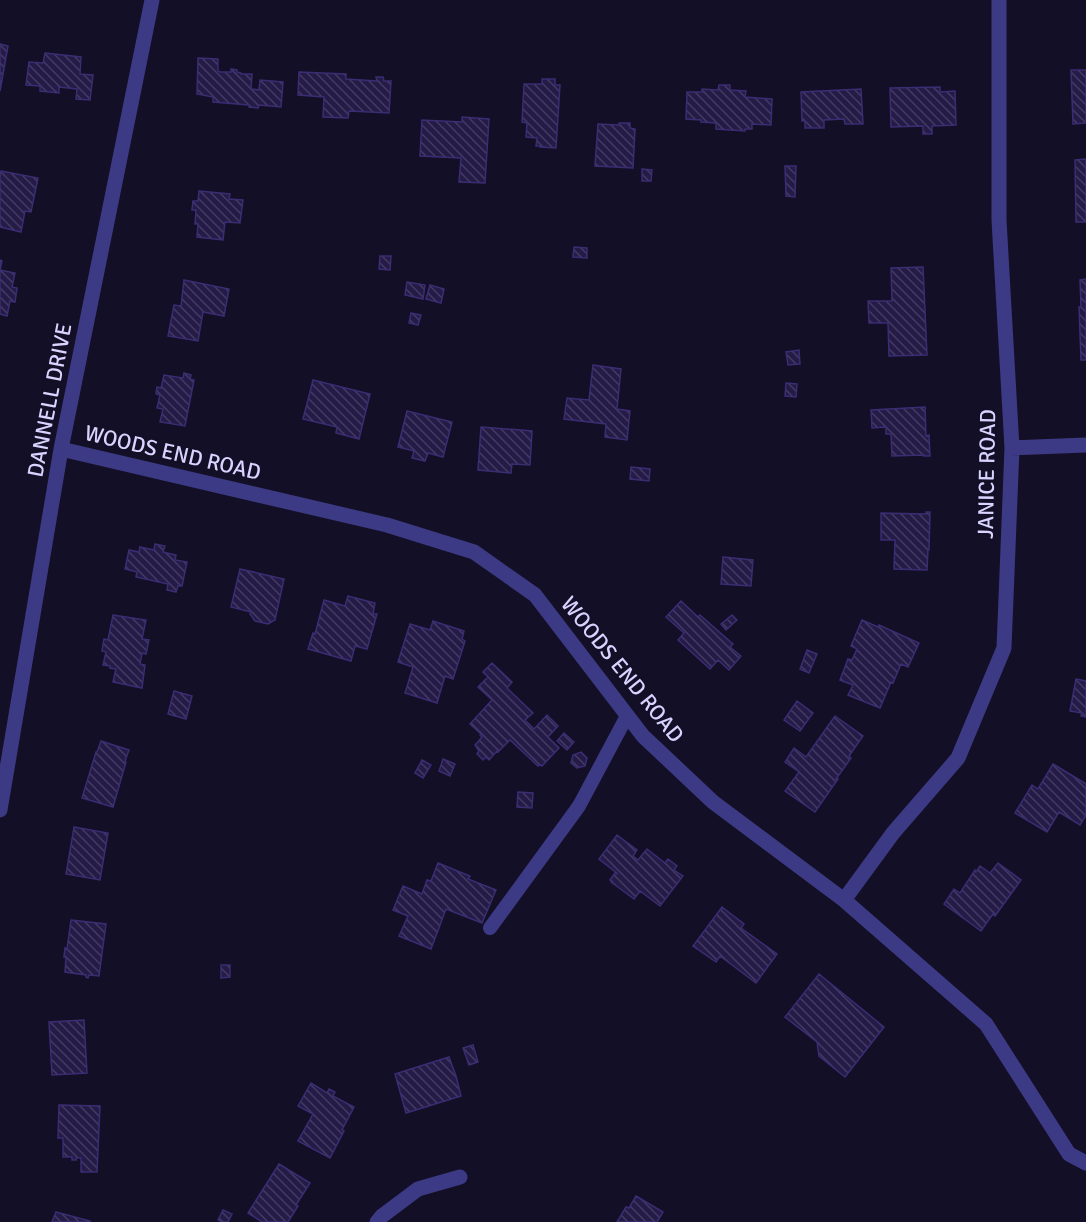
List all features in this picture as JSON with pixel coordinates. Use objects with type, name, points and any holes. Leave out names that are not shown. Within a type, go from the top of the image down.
[{"type":"street","name":"DANNELL DRIVE","points":[[0,810],[61,449],[152,0]]},
{"type":"street","name":"JANICE ROAD","points":[[844,900],[893,833],[958,758],[1004,648],[1012,448],[999,220],[999,0]]},
{"type":"street","points":[[1012,448],[1086,445]]},
{"type":"street","name":"WOODS END ROAD","points":[[61,449],[387,525],[474,552],[535,595],[644,736],[713,802],[844,900],[986,1024],[1069,1154],[1086,1163]]},
{"type":"street","points":[[377,1222],[418,1189],[460,1177]]},
{"type":"lane","points":[[490,928],[579,806],[627,716]]},
{"type":"building","points":[[0,44],[8,46],[0,91]]},
{"type":"building","points":[[45,53],[81,57],[80,74],[93,75],[90,100],[76,99],[77,89],[59,87],[59,93],[40,91],[40,86],[26,85],[29,62],[43,63]]},
{"type":"building","points":[[198,58],[218,59],[218,71],[220,72],[231,72],[231,69],[241,74],[252,74],[251,89],[259,90],[260,80],[283,82],[281,107],[259,105],[258,108],[213,102],[213,97],[197,94]]},
{"type":"building","points":[[1071,70],[1086,70],[1086,123],[1073,124]]},
{"type":"building","points":[[299,72],[346,74],[346,79],[377,81],[376,77],[383,77],[384,81],[391,81],[389,113],[349,111],[348,118],[323,117],[324,97],[298,95]]},
{"type":"building","points":[[542,79],[555,79],[555,85],[560,85],[556,148],[536,146],[537,138],[526,137],[527,123],[522,122],[524,84],[542,84]]},
{"type":"building","points":[[719,85],[730,85],[730,90],[746,91],[745,97],[772,99],[771,125],[752,124],[752,129],[745,129],[745,131],[716,129],[716,123],[686,119],[687,92],[702,92],[702,89],[718,90]]},
{"type":"building","points":[[940,87],[940,92],[955,91],[956,125],[932,126],[932,134],[923,134],[923,126],[891,127],[890,88]]},
{"type":"building","points":[[861,89],[863,124],[845,124],[844,119],[824,120],[824,128],[805,128],[805,121],[802,121],[801,92]]},
{"type":"building","points":[[462,117],[489,119],[485,183],[459,182],[461,158],[420,156],[422,120],[462,122]]},
{"type":"building","points":[[619,123],[630,123],[630,128],[635,129],[633,168],[595,166],[598,124],[619,125]]},
{"type":"building","points":[[1086,159],[1086,222],[1076,222],[1075,160]]},
{"type":"building","points":[[785,166],[796,166],[795,197],[786,196]]},
{"type":"building","points":[[642,169],[652,170],[651,181],[642,181]]},
{"type":"building","points":[[1,171],[38,178],[31,212],[25,211],[21,232],[0,227]]},
{"type":"building","points":[[199,191],[230,194],[229,199],[243,200],[240,223],[225,222],[223,240],[197,237],[196,210],[192,210],[193,201],[198,201]]},
{"type":"building","points":[[574,247],[587,248],[587,258],[573,257]]},
{"type":"building","points":[[380,256],[391,256],[390,270],[379,269]]},
{"type":"building","points":[[923,267],[927,355],[889,356],[888,323],[869,323],[868,301],[892,301],[891,268]]},
{"type":"building","points":[[0,270],[15,273],[12,287],[17,288],[15,302],[10,301],[7,316],[0,314]]},
{"type":"building","points":[[1086,279],[1086,360],[1081,360],[1080,280]]},
{"type":"building","points":[[184,280],[229,289],[224,316],[203,312],[198,341],[168,336],[174,305],[181,306]]},
{"type":"building","points":[[407,282],[425,285],[423,299],[405,295]]},
{"type":"building","points":[[430,285],[444,289],[441,303],[426,299]]},
{"type":"building","points":[[411,313],[421,315],[418,325],[409,323]]},
{"type":"building","points":[[799,350],[800,364],[788,365],[786,352]]},
{"type":"building","points":[[593,365],[621,369],[617,409],[630,411],[627,440],[605,437],[606,424],[564,419],[567,398],[589,400]]},
{"type":"building","points":[[184,373],[191,375],[190,379],[194,380],[185,426],[160,422],[163,409],[157,408],[160,395],[156,394],[157,387],[161,388],[164,375],[183,378]]},
{"type":"building","points":[[313,380],[370,394],[359,439],[336,433],[337,427],[303,419]]},
{"type":"building","points":[[786,383],[797,384],[796,397],[785,396]]},
{"type":"building","points":[[925,407],[926,436],[929,435],[930,456],[892,456],[891,434],[886,434],[886,427],[872,428],[871,410]]},
{"type":"building","points":[[407,411],[452,422],[443,457],[428,453],[425,461],[412,458],[414,451],[398,447]]},
{"type":"building","points":[[481,427],[532,431],[530,465],[512,464],[511,473],[478,470]]},
{"type":"building","points":[[631,467],[650,469],[649,481],[630,479]]},
{"type":"building","points":[[930,512],[927,570],[894,569],[895,540],[881,540],[881,513],[926,514]]},
{"type":"building","points":[[155,544],[165,546],[163,552],[176,555],[175,560],[187,562],[182,586],[178,586],[176,592],[167,590],[168,584],[136,577],[137,572],[125,569],[129,550],[139,552],[140,547],[154,550]]},
{"type":"building","points":[[723,557],[753,560],[751,586],[721,584]]},
{"type":"building","points":[[240,569],[284,579],[275,620],[268,624],[255,621],[251,612],[231,607]]},
{"type":"building","points":[[348,596],[375,603],[373,614],[377,614],[367,649],[355,646],[351,661],[308,649],[313,633],[315,634],[324,600],[345,606]]},
{"type":"building","points":[[681,601],[733,644],[730,647],[741,656],[729,670],[718,660],[710,669],[678,640],[684,633],[666,617]]},
{"type":"building","points":[[113,615],[146,620],[142,639],[149,640],[146,654],[142,653],[140,664],[145,665],[142,688],[113,682],[116,669],[103,665],[106,652],[102,651],[104,639],[108,640]]},
{"type":"building","points":[[732,615],[737,620],[726,630],[721,624]]},
{"type":"building","points":[[862,620],[919,643],[908,667],[901,664],[880,708],[848,695],[853,685],[840,680],[848,659],[852,660],[857,649],[851,646]]},
{"type":"building","points":[[433,621],[464,631],[462,639],[465,641],[453,679],[445,676],[437,703],[405,693],[413,667],[398,662],[410,624],[430,630]]},
{"type":"building","points":[[807,650],[817,654],[809,673],[800,669]]},
{"type":"building","points":[[492,663],[512,682],[507,688],[533,713],[525,720],[534,729],[547,715],[558,726],[548,737],[559,748],[542,766],[538,766],[510,740],[489,760],[486,757],[483,760],[477,754],[479,751],[475,745],[482,737],[470,724],[492,700],[478,687],[488,677],[483,672]]},
{"type":"building","points":[[1076,679],[1086,681],[1086,717],[1081,716],[1082,713],[1070,711]]},
{"type":"building","points":[[174,691],[192,696],[186,719],[168,714]]},
{"type":"building","points":[[797,701],[813,713],[800,731],[784,720]]},
{"type":"building","points":[[835,716],[863,736],[849,756],[851,758],[836,779],[838,779],[815,812],[785,791],[799,772],[785,762],[794,748],[806,757]]},
{"type":"building","points":[[564,733],[574,742],[567,750],[557,741]]},
{"type":"building","points":[[101,741],[129,750],[113,807],[82,798]]},
{"type":"building","points":[[581,752],[587,758],[585,766],[577,768],[571,763],[573,755]]},
{"type":"building","points":[[443,759],[455,764],[450,776],[439,771]]},
{"type":"building","points":[[422,760],[431,765],[423,778],[415,773]]},
{"type":"building","points":[[1053,764],[1086,784],[1086,815],[1080,825],[1059,812],[1047,832],[1015,813],[1032,785],[1038,789]]},
{"type":"building","points":[[518,792],[533,793],[532,808],[517,807]]},
{"type":"building","points":[[74,827],[108,833],[100,880],[66,874]]},
{"type":"building","points":[[617,835],[637,850],[633,856],[638,860],[647,849],[665,863],[668,859],[677,866],[674,870],[683,876],[660,906],[640,891],[634,899],[611,882],[615,873],[618,874],[599,859]]},
{"type":"building","points":[[438,863],[470,876],[468,879],[496,890],[482,923],[446,909],[431,949],[399,936],[408,916],[393,910],[403,886],[422,894],[427,880],[431,881]]},
{"type":"building","points":[[998,863],[1021,880],[981,931],[944,904],[954,889],[960,893],[980,866],[990,873]]},
{"type":"building","points":[[722,907],[744,924],[741,928],[777,954],[756,983],[720,956],[716,962],[693,946]]},
{"type":"building","points":[[71,920],[106,924],[99,976],[89,975],[88,978],[86,975],[65,972],[65,948],[67,949]]},
{"type":"building","points":[[221,965],[230,965],[230,977],[221,978]]},
{"type":"building","points":[[819,974],[884,1027],[845,1077],[819,1056],[817,1042],[785,1017]]},
{"type":"building","points":[[84,1020],[87,1073],[52,1075],[49,1022]]},
{"type":"building","points":[[473,1045],[478,1062],[469,1065],[463,1048]]},
{"type":"building","points":[[449,1057],[461,1096],[406,1113],[395,1074]]},
{"type":"building","points":[[311,1083],[327,1093],[329,1089],[335,1092],[333,1096],[354,1107],[330,1158],[298,1141],[313,1114],[298,1106]]},
{"type":"building","points":[[59,1105],[100,1106],[97,1172],[81,1172],[81,1158],[72,1160],[72,1157],[63,1157],[63,1138],[58,1138]]},
{"type":"building","points":[[279,1164],[310,1183],[288,1222],[262,1222],[248,1213]]},
{"type":"building","points":[[636,1196],[663,1212],[657,1222],[617,1222]]},
{"type":"building","points":[[223,1210],[232,1214],[228,1222],[218,1220]]},
{"type":"building","points":[[56,1212],[90,1221],[90,1222],[52,1222]]}]
